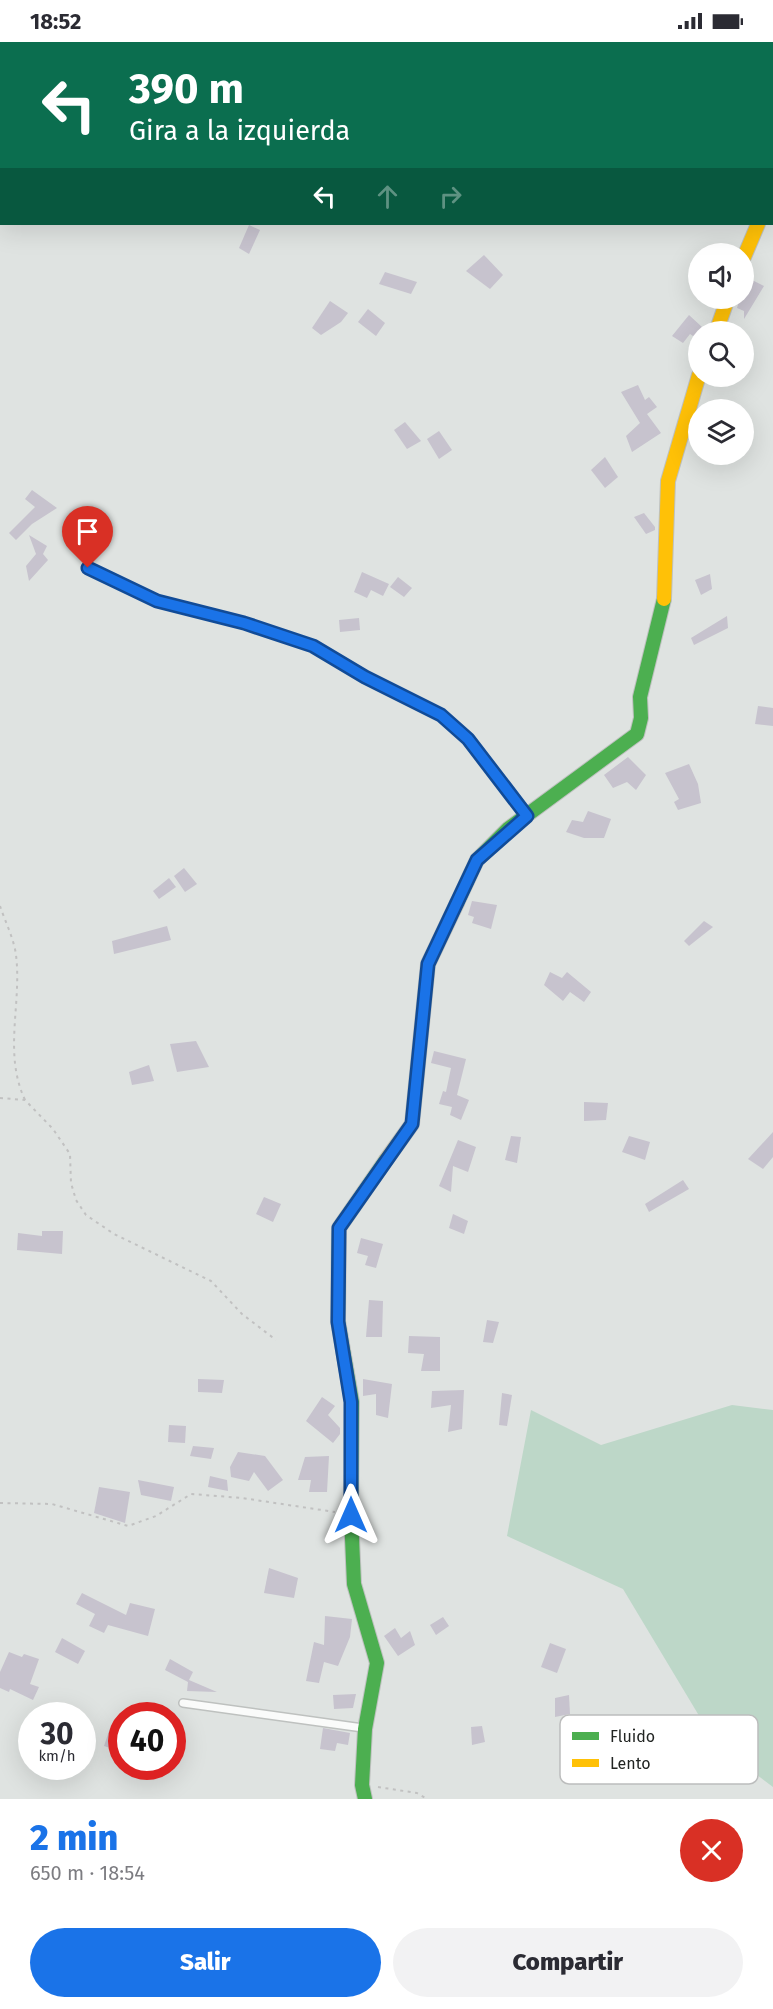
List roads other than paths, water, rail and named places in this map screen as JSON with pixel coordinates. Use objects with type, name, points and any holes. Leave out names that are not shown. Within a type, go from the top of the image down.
[{"type":"street","points":[[750,243],[758,225]]},
{"type":"street","points":[[364,1792],[366,1729],[376,1664],[354,1584],[351,1515],[351,1402],[338,1322],[339,1228],[412,1124],[428,964],[477,860],[527,816],[636,734],[641,718],[640,697],[665,596],[668,481],[695,387]]},
{"type":"lane","points":[[88,568],[157,601],[244,623],[313,646],[365,677],[441,715],[468,739],[527,816]]},
{"type":"lane","points":[[186,1703],[366,1729]]}]
